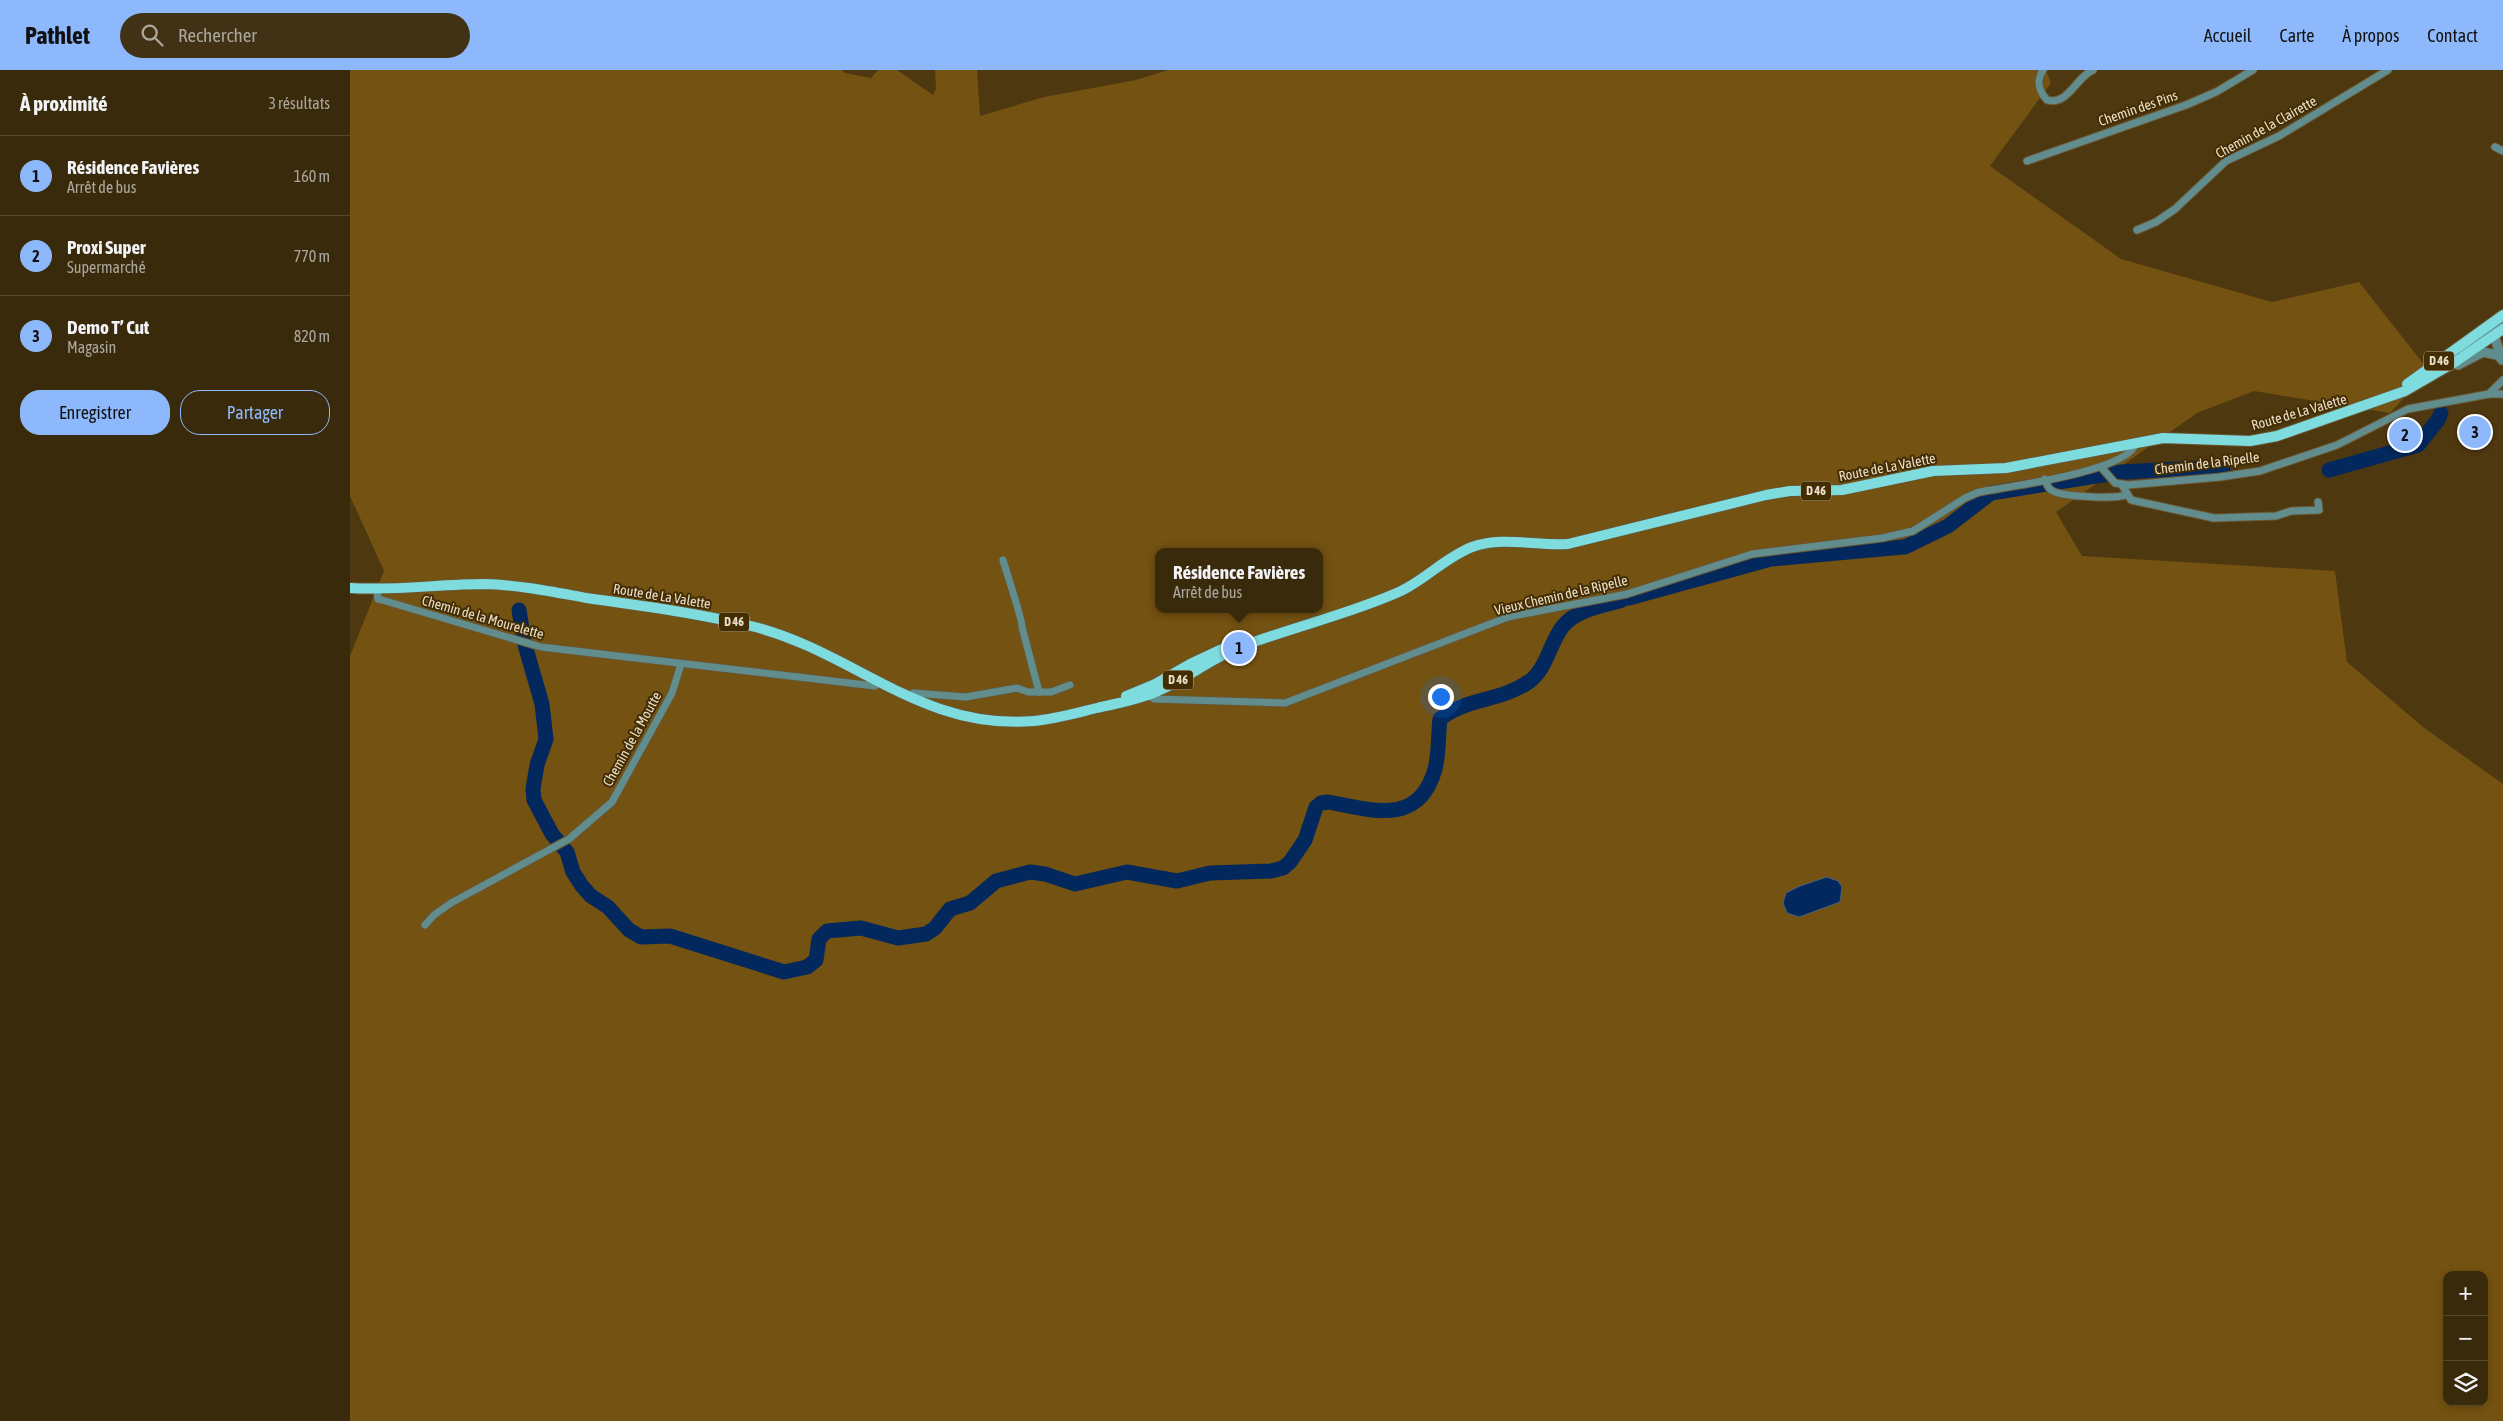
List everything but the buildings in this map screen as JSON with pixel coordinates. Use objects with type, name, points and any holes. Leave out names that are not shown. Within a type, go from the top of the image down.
[{"type":"main road","name":"Route de La Valette","points":[[2385,399],[2503,315]]},
{"type":"main road","name":"Route de La Valette","points":[[355,588],[377,590],[464,585],[504,585],[683,612],[754,626],[795,640],[910,698],[948,713],[984,720],[1034,721],[1090,710],[1168,686],[1213,659],[1262,639],[1365,606],[1405,589],[1459,554],[1482,545],[1512,541],[1545,545],[1568,544],[1766,495],[1790,491],[1842,490],[1933,470],[2006,468],[2177,437],[2250,441],[2277,436],[2385,399],[2424,381],[2500,329]]},
{"type":"street","points":[[2043,70],[2038,83],[2045,98],[2052,101],[2065,97],[2081,78],[2093,70]]},
{"type":"street","name":"Chemin des Pins","points":[[2027,160],[2186,105],[2216,92],[2253,70]]},
{"type":"street","name":"Chemin de la Clairette","points":[[2137,230],[2156,222],[2175,209],[2226,161],[2279,136],[2388,70]]},
{"type":"street","points":[[2495,147],[2503,151]]},
{"type":"street","points":[[2445,357],[2500,329],[2503,361]]},
{"type":"street","points":[[2424,381],[2479,353],[2489,352],[2503,361]]},
{"type":"street","points":[[2489,394],[2503,380]]},
{"type":"street","name":"Chemin de la Ripelle","points":[[2122,485],[2220,477],[2260,470],[2337,445],[2408,409],[2489,394],[2503,394]]},
{"type":"street","name":"Vieux Chemin de la Ripelle","points":[[1146,692],[1154,700],[1285,703],[1508,617],[1627,594],[1752,554],[1882,538],[1913,531],[1965,498],[1978,492],[2046,483],[2105,472],[2129,453],[2136,443]]},
{"type":"street","points":[[2105,472],[2122,485],[2126,495],[2134,501],[2214,518],[2276,516],[2291,511],[2319,510],[2318,502]]},
{"type":"street","points":[[2046,483],[2055,492],[2102,498],[2116,498],[2126,495]]},
{"type":"street","points":[[1003,560],[1016,608],[1023,622],[1022,627],[1039,692]]},
{"type":"street","name":"Chemin de la Mourelette","points":[[377,590],[378,598],[382,600],[540,648],[681,664]]},
{"type":"street","points":[[681,664],[875,686],[878,681]]},
{"type":"street","name":"Chemin de la Moutte","points":[[425,925],[434,915],[451,903],[569,839],[612,802],[672,693],[681,664]]},
{"type":"street","points":[[910,698],[913,693],[966,697],[1017,688],[1028,692],[1051,692],[1070,685]]},
{"type":"shaded area","points":[[350,70],[842,70],[845,73],[871,78],[878,70],[897,70],[933,95],[936,89],[935,70],[977,70],[980,116],[1044,97],[1136,80],[1168,70],[2046,70],[2051,83],[1990,166],[2121,259],[2272,302],[2359,282],[2429,371],[2390,413],[2254,391],[2197,413],[2056,512],[2082,556],[2335,571],[2347,662],[2423,727],[2503,784],[2503,1421],[350,1421],[350,656],[384,571],[350,496]]},
{"type":"water","points":[[1827,877],[1838,881],[1842,887],[1840,902],[1799,917],[1787,913],[1783,903],[1786,893]]},
{"type":"waterway","points":[[2329,470],[2418,445],[2438,420],[2441,413]]},
{"type":"waterway","points":[[1905,547],[1948,526],[1991,493],[2121,472],[2217,467],[2223,470]]},
{"type":"waterway","points":[[1629,598],[1771,559],[1903,547]]},
{"type":"waterway","points":[[525,645],[542,704],[546,739],[537,765],[533,789],[534,800],[552,834],[567,852],[573,872],[582,886],[591,896],[608,907],[629,930],[641,937],[670,936],[784,972],[807,967],[816,960],[819,939],[827,931],[861,928],[898,938],[926,934],[935,928],[950,909],[970,903],[996,881],[1030,872],[1045,874],[1075,884],[1127,872],[1177,881],[1210,873],[1271,871],[1283,868],[1290,862],[1305,840],[1316,807],[1321,803],[1328,802],[1361,808],[1392,810],[1405,807],[1418,800],[1428,787],[1435,769],[1440,719],[1462,707],[1507,693],[1530,681],[1536,676],[1559,632],[1569,620],[1583,612],[1622,600]]},
{"type":"waterway","points":[[519,610],[524,641]]},
{"type":"place","name":"Demo T’ Cut","points":[[2475,432]]},
{"type":"place","name":"Proxi Super","points":[[2405,435]]},
{"type":"place","name":"Résidence Favières","points":[[1239,648]]}]
